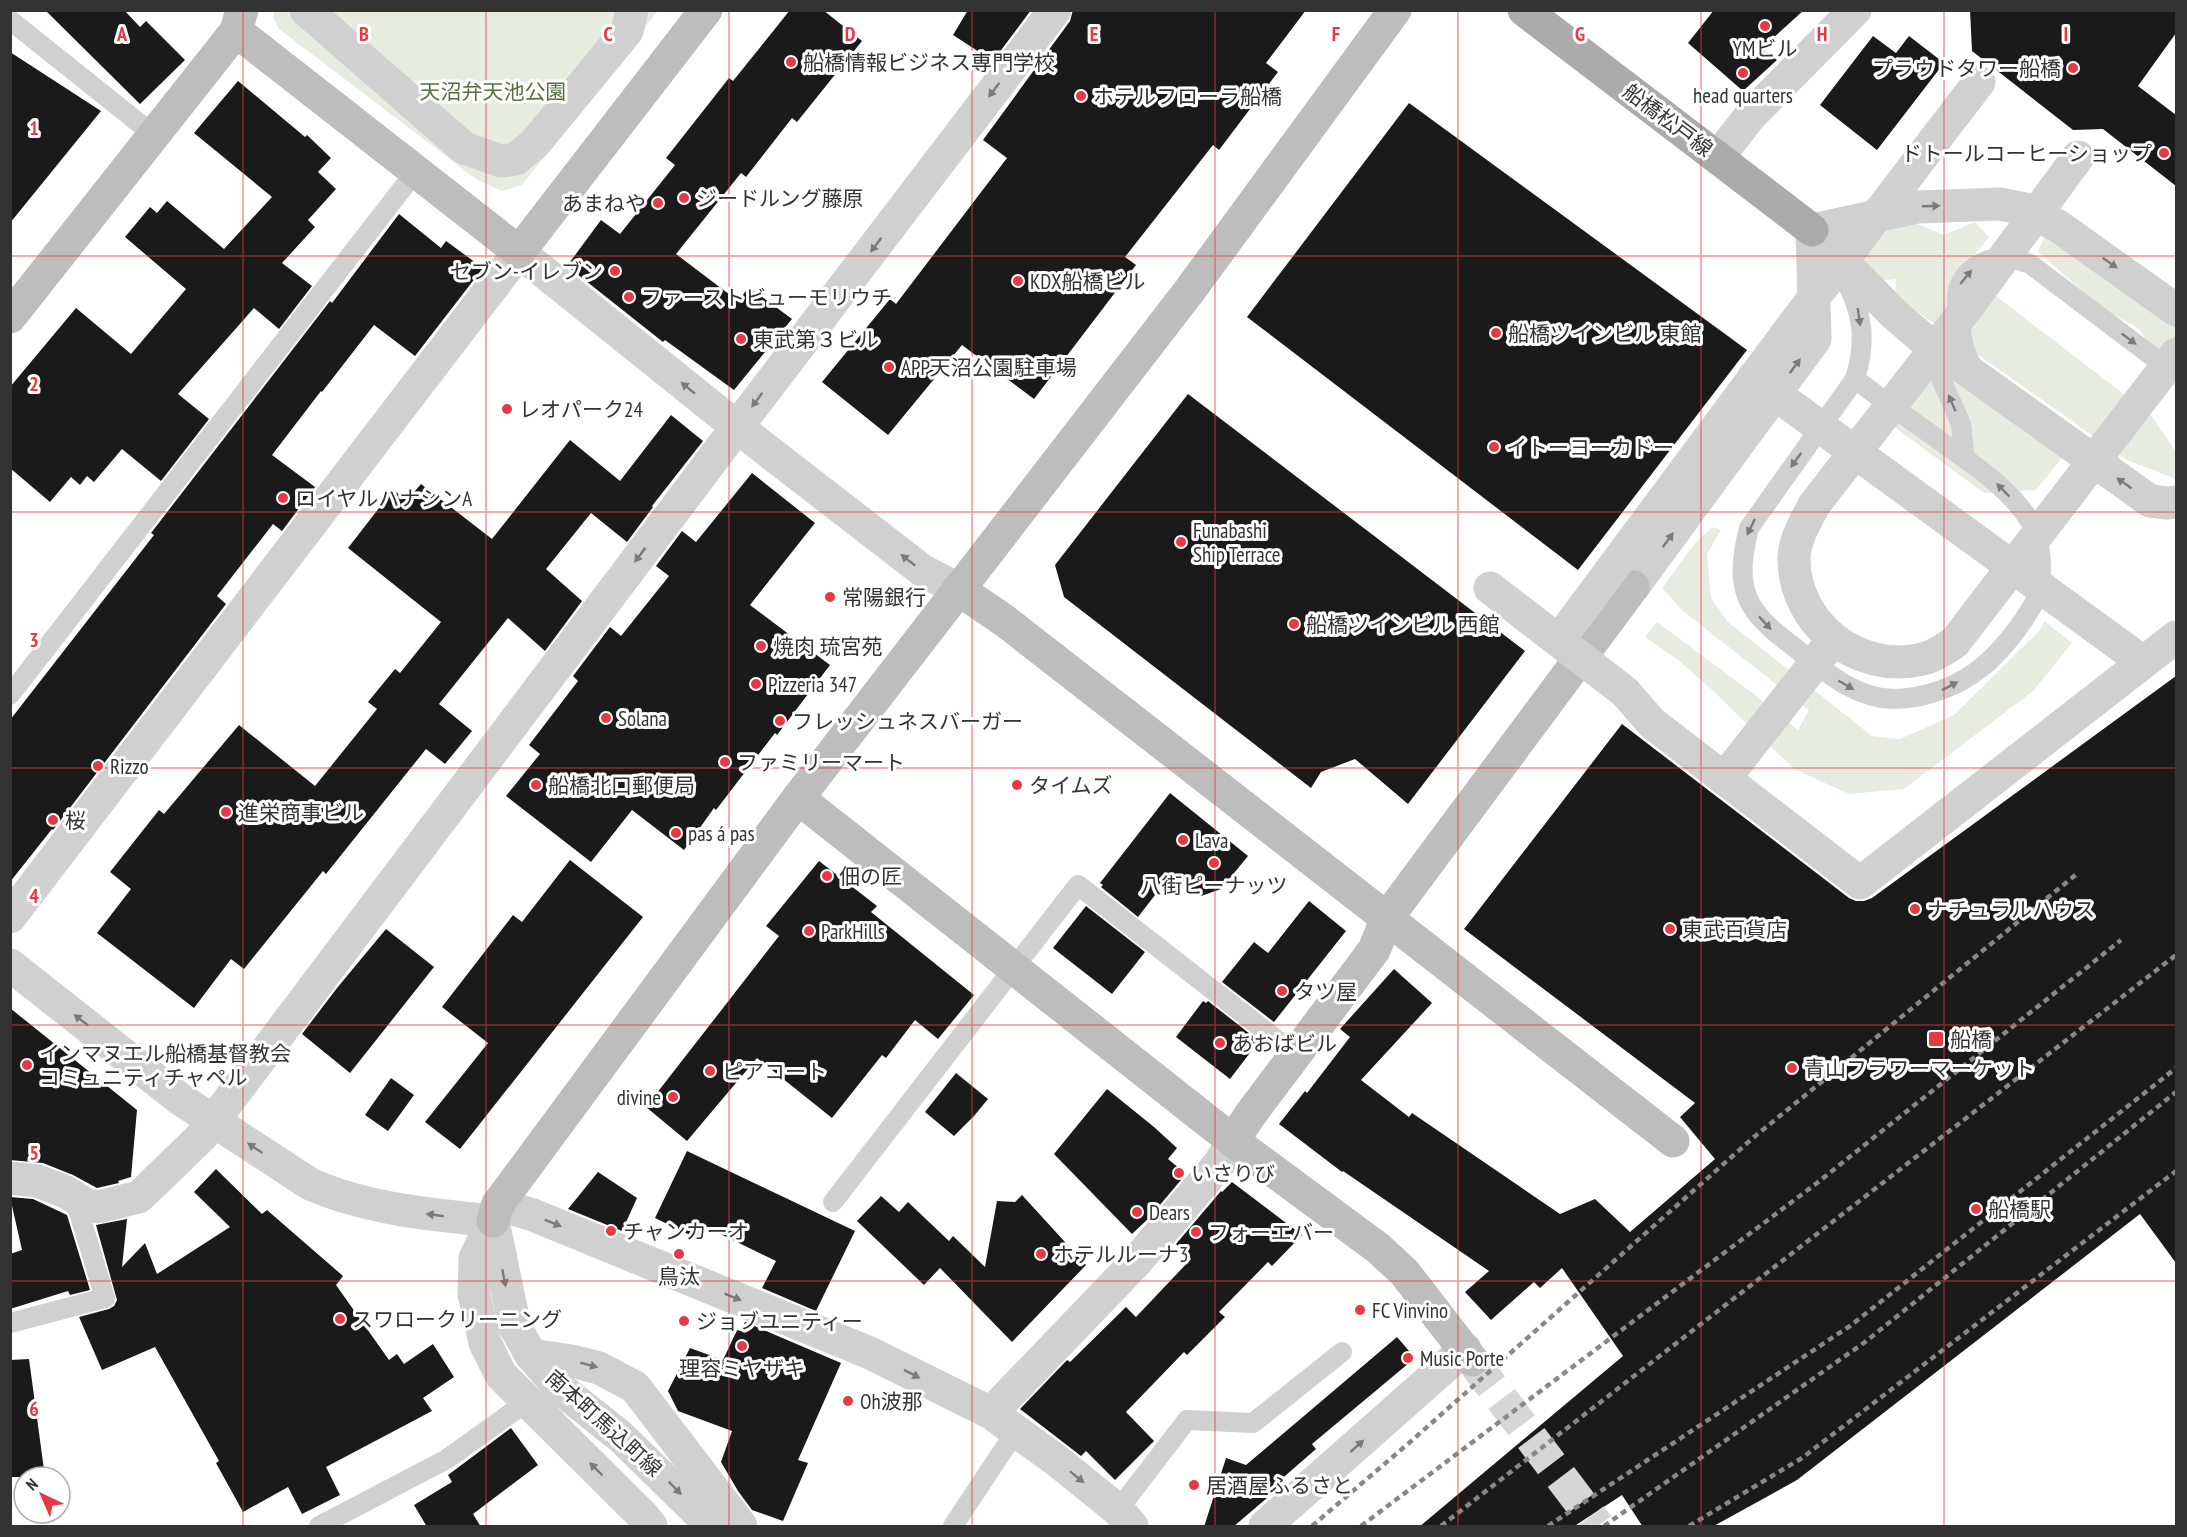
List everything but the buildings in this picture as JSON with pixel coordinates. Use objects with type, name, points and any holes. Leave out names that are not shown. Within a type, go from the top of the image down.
[{"type":"main road","name":"船橋松戸線","points":[[1524,10],[1812,230]]},
{"type":"street","points":[[306,10],[464,148],[501,161],[516,159],[535,143],[627,31],[632,10]]},
{"type":"street","points":[[10,917],[706,10]]},
{"type":"street","points":[[10,1178],[36,1181],[74,1196],[87,1205],[98,1207],[139,1197],[202,1136],[737,427],[1056,10]]},
{"type":"street","points":[[495,1212],[798,798],[1190,290],[1395,10]]},
{"type":"street","points":[[1718,157],[1751,115],[1855,10]]},
{"type":"street","points":[[10,317],[154,135],[239,21],[416,171],[737,427],[923,571],[958,589],[1005,621],[1673,1141]]},
{"type":"street","points":[[1559,640],[1753,378],[1979,82]]},
{"type":"street","points":[[2078,157],[1966,309],[1814,505],[1800,532],[1794,554],[1797,588],[1816,623],[1833,640],[1852,651],[1872,658],[1898,662],[1923,659],[1939,653],[1955,642],[2176,354]]},
{"type":"street","points":[[1812,230],[1918,207],[2000,204],[2025,209],[2058,226],[2176,310]]},
{"type":"street","points":[[1812,230],[1893,313],[1941,352],[2150,501],[2176,502]]},
{"type":"street","points":[[1004,1422],[1219,1164],[1295,1054],[1374,950],[1387,918],[1815,339],[1812,230]]},
{"type":"street","points":[[1753,378],[2144,662]]},
{"type":"street","points":[[1490,588],[1626,692],[1652,723],[1860,883],[2176,637]]},
{"type":"street","points":[[1724,779],[1833,640]]},
{"type":"street","points":[[798,798],[1233,1141],[1378,1248],[1404,1272],[1469,1354],[1265,1527]]},
{"type":"street","points":[[10,965],[180,1099],[310,1184],[331,1194],[433,1215],[495,1212],[533,1215],[870,1353],[1004,1422],[1125,1518]]},
{"type":"street","name":"南本町馬込町線","points":[[495,1212],[515,1327],[531,1355],[562,1390],[621,1437],[712,1527]]},
{"type":"street","name":"南本町馬込町線","points":[[495,1212],[475,1258],[474,1294],[485,1343],[501,1375],[646,1523]]},
{"type":"street","points":[[531,1355],[572,1361],[599,1368],[635,1387],[741,1527]]},
{"type":"lane","points":[[10,20],[154,135]]},
{"type":"lane","points":[[10,695],[416,171]]},
{"type":"lane","points":[[1812,230],[1844,277],[1857,303],[1862,333],[1861,360],[1855,379],[1749,528],[1743,552],[1746,595],[1753,610],[1772,631],[1839,681],[1862,694],[1893,699],[1941,691],[1974,673],[1998,652],[2024,620],[2038,594],[2041,556],[2034,527],[2017,504],[1994,480],[1855,379]]},
{"type":"lane","points":[[1812,230],[1925,348],[1961,424],[1965,459]]},
{"type":"lane","points":[[1989,387],[1972,366],[1965,352],[1957,304],[1958,288],[1965,275],[1977,266],[1998,258],[2014,259],[2030,264],[2176,375]]},
{"type":"lane","points":[[833,1202],[1078,885],[1295,1054]]},
{"type":"lane","points":[[10,1323],[105,1298],[74,1196]]},
{"type":"lane","points":[[1125,1518],[1187,1420],[1253,1423],[1342,1352]]},
{"type":"lane","points":[[319,1527],[447,1459],[528,1401]]},
{"type":"lane","points":[[953,1527],[1004,1422]]},
{"type":"green space","name":"天沼弁天池公園","points":[[274,10],[658,11],[522,185],[502,191],[476,179],[279,29],[273,18]]},
{"type":"green space","points":[[1898,216],[1944,235],[1975,222],[1989,237],[1965,266],[1996,296],[2151,415],[2176,452],[2176,479],[2127,460],[1895,296],[1896,279],[1878,281],[1860,263]]},
{"type":"green space","points":[[2046,234],[2176,318],[2176,365],[2148,342],[2138,328],[2103,309],[2038,252]]},
{"type":"green space","points":[[1953,340],[2081,434],[2036,490],[1984,493],[1893,426]]},
{"type":"green space","points":[[1713,527],[1721,530],[1707,554],[1711,598],[1728,622],[1872,736],[1900,739],[1954,715],[2041,629],[2044,621],[2072,643],[2033,691],[1904,789],[1849,794],[1794,769],[1709,687],[1678,660],[1645,637],[1657,622],[1798,730],[1809,710],[1683,611],[1662,588],[1696,542]]},
{"type":"tunnel","points":[[1472,1360],[1598,1526]]},
{"type":"railway","points":[[1312,1526],[1754,1137],[2078,873]]},
{"type":"railway","points":[[1361,1526],[1817,1183],[2121,940]]},
{"type":"railway","points":[[1441,1526],[2176,955]]},
{"type":"railway","points":[[1548,1526],[1850,1326],[2176,1068]]},
{"type":"railway","points":[[1604,1526],[1865,1342],[2176,1092]]},
{"type":"railway","points":[[1689,1526],[1802,1458],[2176,1171]]},
{"type":"place","name":"YMビル","points":[[1765,26]]},
{"type":"place","name":"船橋情報ビジネス専門学校","points":[[791,62]]},
{"type":"place","name":"プラウドタワー船橋","points":[[2073,68]]},
{"type":"place","name":"head quarters","points":[[1743,73]]},
{"type":"place","name":"ホテルフローラ船橋","points":[[1081,96]]},
{"type":"place","name":"ドトールコーヒーショップ","points":[[2164,153]]},
{"type":"place","name":"ジードルング藤原","points":[[684,198]]},
{"type":"place","name":"あまねや","points":[[658,203]]},
{"type":"place","name":"セブン-イレブン","points":[[615,271]]},
{"type":"place","name":"KDX船橋ビル","points":[[1018,281]]},
{"type":"place","name":"ファーストビューモリウチ","points":[[629,297]]},
{"type":"place","name":"船橋ツインビル 東館","points":[[1496,333]]},
{"type":"place","name":"東武第３ビル","points":[[741,339]]},
{"type":"place","name":"APP天沼公園駐車場","points":[[889,367]]},
{"type":"place","name":"レオパーク24","points":[[507,409]]},
{"type":"place","name":"イトーヨーカドー","points":[[1494,447]]},
{"type":"place","name":"ロイヤルハナシンA","points":[[283,498]]},
{"type":"place","name":"Funabashi Ship Terrace","points":[[1181,542]]},
{"type":"place","name":"常陽銀行","points":[[830,597]]},
{"type":"place","name":"船橋ツインビル 西館","points":[[1294,624]]},
{"type":"place","name":"焼肉 琉宮苑","points":[[761,646]]},
{"type":"place","name":"Pizzeria 347","points":[[756,684]]},
{"type":"place","name":"Solana","points":[[606,718]]},
{"type":"place","name":"フレッシュネスバーガー","points":[[780,721]]},
{"type":"place","name":"ファミリーマート","points":[[725,762]]},
{"type":"place","name":"Rizzo","points":[[98,766]]},
{"type":"place","name":"船橋北口郵便局","points":[[536,785]]},
{"type":"place","name":"タイムズ","points":[[1017,785]]},
{"type":"place","name":"進栄商事ビル","points":[[226,812]]},
{"type":"place","name":"桜","points":[[53,820]]},
{"type":"place","name":"pas á pas","points":[[676,833]]},
{"type":"place","name":"Lava","points":[[1183,840]]},
{"type":"place","name":"八街ピーナッツ","points":[[1214,863]]},
{"type":"place","name":"佃の匠","points":[[827,876]]},
{"type":"place","name":"ナチュラルハウス","points":[[1915,909]]},
{"type":"place","name":"東武百貨店","points":[[1670,929]]},
{"type":"place","name":"ParkHills","points":[[809,931]]},
{"type":"place","name":"タツ屋","points":[[1282,991]]},
{"type":"place","name":"船橋","points":[[1936,1039]]},
{"type":"place","name":"あおばビル","points":[[1220,1043]]},
{"type":"place","name":"インマヌエル船橋基督教会 コミュニティチャペル","points":[[27,1065]]},
{"type":"place","name":"青山フラワーマーケット","points":[[1792,1068]]},
{"type":"place","name":"ピアコート","points":[[710,1071]]},
{"type":"place","name":"divine","points":[[673,1097]]},
{"type":"place","name":"いさりび","points":[[1179,1173]]},
{"type":"place","name":"船橋駅","points":[[1976,1209]]},
{"type":"place","name":"Dears","points":[[1137,1212]]},
{"type":"place","name":"チャンカーオ","points":[[611,1231]]},
{"type":"place","name":"フォーエバー","points":[[1196,1232]]},
{"type":"place","name":"鳥汰","points":[[679,1254]]},
{"type":"place","name":"ホテルルーナ3","points":[[1041,1254]]},
{"type":"place","name":"FC Vinvino","points":[[1360,1310]]},
{"type":"place","name":"スワロークリーニング","points":[[340,1319]]},
{"type":"place","name":"ジョブユニティー","points":[[684,1321]]},
{"type":"place","name":"理容ミヤザキ","points":[[742,1346]]},
{"type":"place","name":"Music Porte","points":[[1408,1358]]},
{"type":"place","name":"Oh波那","points":[[848,1401]]},
{"type":"place","name":"居酒屋ふるさと","points":[[1194,1485]]}]
